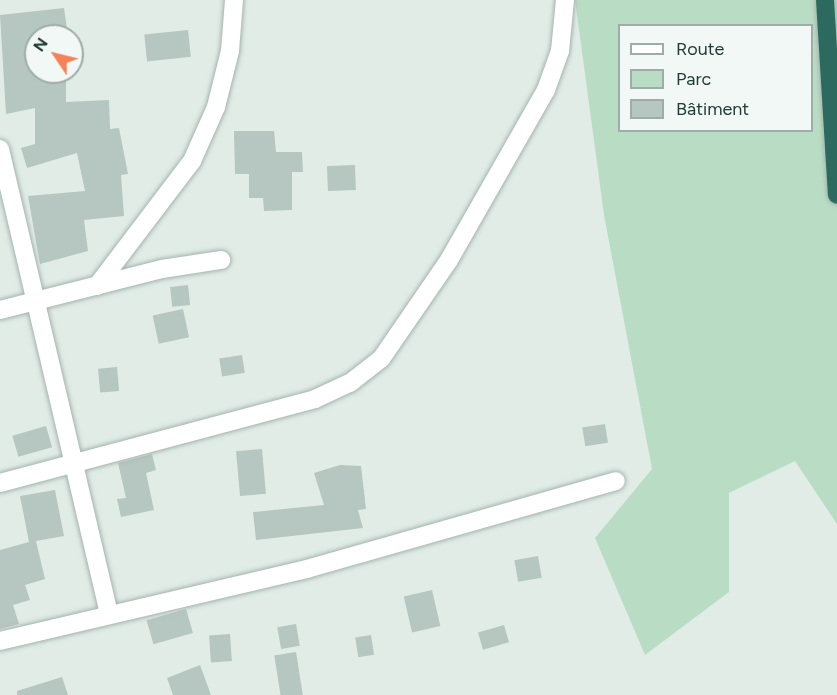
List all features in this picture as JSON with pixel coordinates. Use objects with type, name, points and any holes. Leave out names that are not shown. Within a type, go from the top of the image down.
[{"type":"highway","points":[[825,0],[837,195]]},
{"type":"street","points":[[97,285],[192,161],[216,108],[230,51],[234,0]]},
{"type":"street","points":[[0,483],[315,399],[350,383],[381,359],[449,260],[546,90],[560,51],[565,0]]},
{"type":"street","points":[[0,149],[109,612]]},
{"type":"street","points":[[0,310],[97,285],[221,260]]},
{"type":"street","points":[[0,640],[109,612],[307,569],[616,482]]},
{"type":"green space","points":[[575,0],[837,0],[837,524],[795,461],[729,493],[729,592],[645,655],[595,538],[652,469],[604,215]]},
{"type":"building","points":[[64,8],[66,24],[24,24],[24,84],[66,84],[66,102],[109,100],[110,129],[119,128],[128,174],[121,175],[124,216],[84,220],[88,251],[40,264],[28,196],[85,191],[77,153],[27,168],[21,148],[35,144],[35,108],[6,114],[0,15]]},
{"type":"building","points":[[188,30],[191,57],[147,61],[144,35]]},
{"type":"building","points":[[234,131],[274,131],[276,152],[302,152],[303,172],[292,172],[292,210],[264,211],[263,198],[249,198],[249,174],[235,174]]},
{"type":"building","points":[[355,165],[356,190],[328,191],[327,166]]},
{"type":"building","points":[[188,285],[190,305],[172,307],[170,287]]},
{"type":"building","points":[[183,309],[189,337],[159,344],[153,315]]},
{"type":"building","points":[[242,355],[245,373],[222,376],[219,359]]},
{"type":"building","points":[[117,367],[119,391],[100,393],[98,369]]},
{"type":"building","points":[[605,424],[608,443],[585,446],[582,428]]},
{"type":"building","points":[[46,426],[52,447],[18,457],[12,436]]},
{"type":"building","points":[[262,449],[266,494],[240,496],[236,451]]},
{"type":"building","points":[[152,454],[156,470],[146,473],[154,510],[121,517],[117,499],[126,498],[118,463]]},
{"type":"building","points":[[340,465],[361,466],[366,509],[358,510],[363,528],[256,540],[253,512],[324,505],[314,473]]},
{"type":"building","points":[[55,490],[64,536],[36,541],[45,579],[25,585],[30,600],[13,605],[19,624],[0,629],[0,550],[29,542],[20,496]]},
{"type":"building","points":[[538,556],[542,578],[518,582],[514,560]]},
{"type":"building","points":[[432,590],[440,626],[412,633],[404,597]]},
{"type":"building","points":[[186,609],[193,633],[153,644],[147,620]]},
{"type":"building","points":[[296,624],[300,646],[281,649],[277,627]]},
{"type":"building","points":[[504,625],[509,642],[483,650],[478,632]]},
{"type":"building","points":[[230,634],[232,661],[211,662],[209,635]]},
{"type":"building","points":[[371,635],[374,655],[358,657],[355,638]]},
{"type":"building","points":[[296,652],[303,695],[281,695],[274,655]]},
{"type":"building","points":[[200,665],[211,695],[173,695],[167,678]]},
{"type":"building","points":[[62,677],[68,695],[17,695],[17,691]]}]
